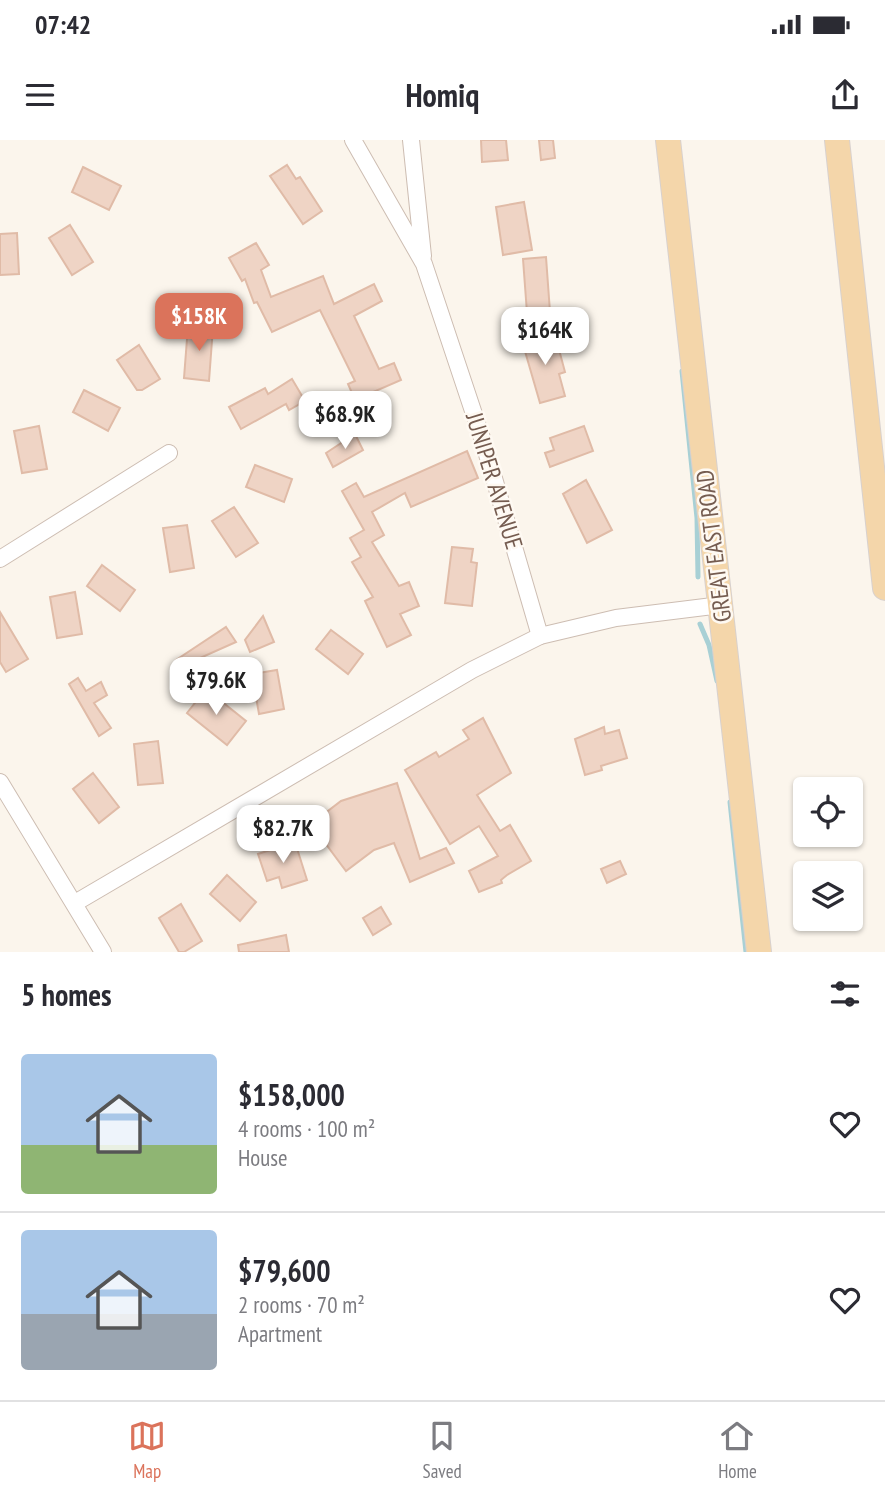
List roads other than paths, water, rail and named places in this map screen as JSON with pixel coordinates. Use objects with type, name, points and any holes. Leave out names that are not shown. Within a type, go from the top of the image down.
[{"type":"main road","name":"GREAT EAST ROAD","points":[[668,140],[759,952]]},
{"type":"main road","points":[[837,140],[885,588]]},
{"type":"street","name":"JUNIPER AVENUE","points":[[353,140],[424,264],[484,444],[540,636]]},
{"type":"street","points":[[411,140],[424,264]]},
{"type":"street","points":[[0,559],[169,453]]},
{"type":"street","points":[[75,902],[472,670],[540,636],[616,618],[721,605]]},
{"type":"street","points":[[0,782],[7,810],[75,902],[103,952]]},
{"type":"waterway","points":[[682,371],[697,518],[698,577]]},
{"type":"waterway","points":[[700,624],[709,645],[717,681]]},
{"type":"waterway","points":[[730,802],[746,952]]}]
